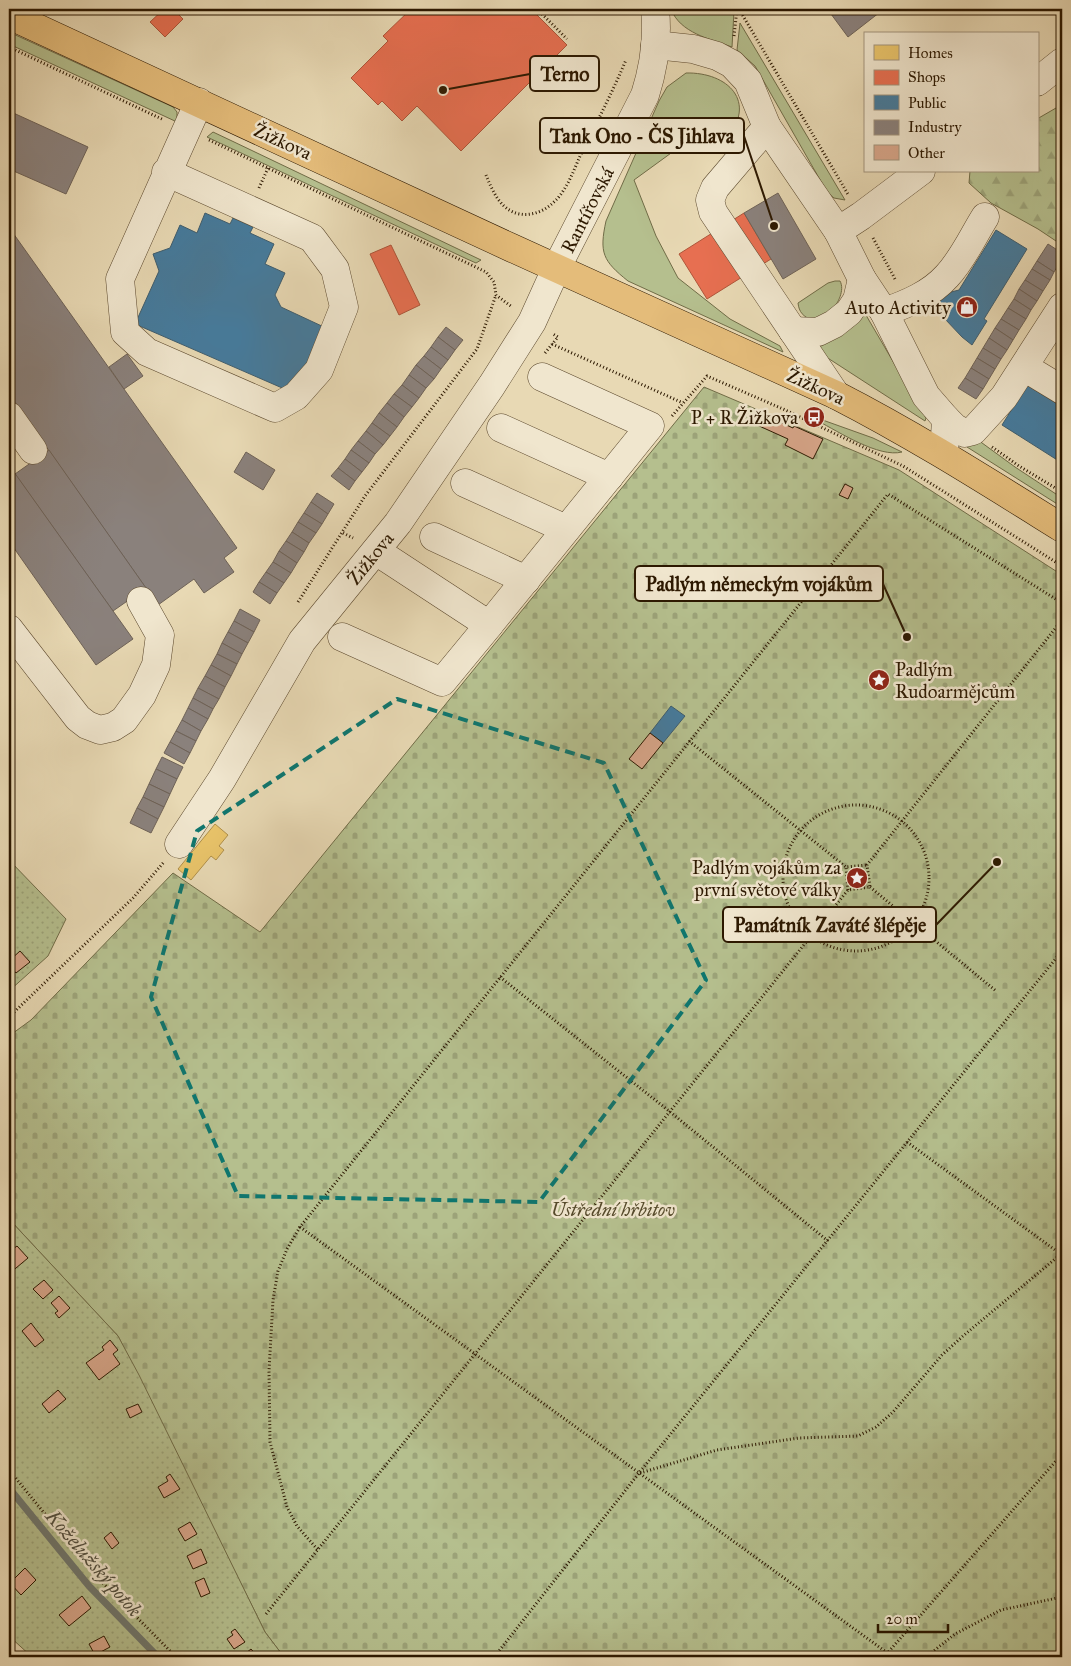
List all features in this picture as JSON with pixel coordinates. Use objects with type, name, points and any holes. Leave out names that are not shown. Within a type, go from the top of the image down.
[{"type":"main road","name":"Žižkova","points":[[9,15],[556,269],[836,394],[944,454],[1062,528]]},
{"type":"street","name":"Rantířovská","points":[[556,269],[645,95],[652,74],[656,46],[655,9]]},
{"type":"street","points":[[656,46],[693,49],[717,56],[732,64],[748,81],[767,127],[838,231],[862,279],[896,308],[926,396],[955,428],[965,432],[973,431],[1004,397],[1062,307]]},
{"type":"street","points":[[1038,81],[1062,62]]},
{"type":"street","points":[[166,172],[312,238],[335,269],[344,307],[319,370],[296,396],[275,408],[147,352],[125,332],[120,279],[166,172],[199,102]]},
{"type":"street","points":[[767,127],[715,188],[710,200],[714,212],[836,394]]},
{"type":"street","points":[[838,231],[921,172]]},
{"type":"street","points":[[896,308],[938,285],[948,275],[985,217]]},
{"type":"street","name":"Žižkova","points":[[179,844],[222,779],[302,641],[398,524],[492,385],[532,322],[556,269]]},
{"type":"street","points":[[793,331],[818,332],[834,324],[849,312],[858,300],[862,279]]},
{"type":"street","points":[[1024,367],[1062,390]]},
{"type":"street","points":[[342,637],[442,682],[650,426],[542,377]]},
{"type":"street","points":[[9,416],[33,450]]},
{"type":"street","points":[[944,454],[946,419]]},
{"type":"street","points":[[501,428],[609,476]]},
{"type":"street","points":[[465,483],[566,529]]},
{"type":"street","points":[[434,537],[526,580]]},
{"type":"street","points":[[376,551],[489,625]]},
{"type":"street","points":[[9,629],[78,718],[87,725],[100,730],[113,728],[134,709],[156,665],[160,635],[141,601]]},
{"type":"path","points":[[537,9],[567,39]]},
{"type":"path","points":[[739,9],[861,216],[896,308]]},
{"type":"path","points":[[9,47],[486,272],[494,282],[496,295],[477,349],[365,496],[343,532]]},
{"type":"path","points":[[486,175],[492,190],[503,205],[515,213],[541,212],[557,199],[571,176],[627,58]]},
{"type":"path","points":[[496,295],[532,322],[558,337]]},
{"type":"path","points":[[552,344],[683,403]]},
{"type":"path","points":[[707,376],[783,409],[903,466],[1062,566]]},
{"type":"path","points":[[973,431],[1010,460],[1062,492]]},
{"type":"path","points":[[318,1550],[297,1526],[287,1507],[270,1442],[269,1371],[273,1300],[278,1271],[287,1249],[300,1227],[888,494],[1062,603]]},
{"type":"path","points":[[996,991],[870,887],[867,866],[1062,620]]},
{"type":"path","points":[[690,741],[846,867],[867,866]]},
{"type":"path","points":[[861,805],[883,810],[902,821],[918,838],[927,859],[930,882],[925,904],[914,924],[900,937],[883,946],[864,950],[845,950],[827,945],[811,934],[797,921],[788,903],[784,884],[784,865],[790,847],[801,830],[818,816],[839,807],[861,805]]},
{"type":"path","points":[[9,1017],[133,898],[179,844]]},
{"type":"path","points":[[846,867],[848,890]]},
{"type":"path","points":[[266,1614],[811,934],[848,890],[870,887]]},
{"type":"path","points":[[495,1656],[640,1473],[1062,951]]},
{"type":"path","points":[[500,977],[669,1111],[828,1241]]},
{"type":"path","points":[[640,1473],[717,1450],[799,1438],[858,1436],[876,1427],[893,1412],[942,1355],[1062,1255],[907,1142]]},
{"type":"path","points":[[300,1227],[893,1657]]},
{"type":"path","points":[[884,1657],[1062,1454]]},
{"type":"path","points":[[9,1470],[95,1575],[176,1657]]},
{"type":"path","points":[[926,1657],[954,1634],[1001,1610],[1062,1597]]},
{"type":"highlighted area","points":[[397,699],[604,763],[706,980],[539,1202],[238,1196],[151,997],[197,831]]},
{"type":"green space","points":[[671,9],[732,9],[734,11],[732,47],[705,38],[688,29],[675,17]]},
{"type":"green space","points":[[740,23],[845,200],[834,198],[827,192],[755,66],[737,50]]},
{"type":"green space","points":[[9,32],[173,107],[177,112],[177,122],[9,44]]},
{"type":"green space","points":[[686,73],[701,74],[714,78],[726,84],[734,92],[738,102],[739,113],[735,125],[726,139],[711,124],[634,180],[656,236],[678,278],[730,319],[780,346],[783,352],[628,281],[613,268],[605,256],[603,241],[606,221],[659,101],[667,87]]},
{"type":"green space","points":[[1056,108],[1062,109],[1062,245],[1038,229],[991,203],[969,183],[970,172],[1038,172],[1038,118]]},
{"type":"green space","points":[[213,132],[481,260],[476,263],[467,259],[207,137]]},
{"type":"green space","points":[[840,281],[842,288],[838,301],[831,311],[813,320],[804,316],[799,309],[798,303],[828,283]]},
{"type":"green space","points":[[863,310],[926,418],[925,421],[820,353],[819,347],[823,343]]},
{"type":"green space","name":"Ústřední hřbitov","points":[[704,387],[899,470],[1062,575],[1062,1657],[477,1657],[472,1654],[468,1657],[284,1657],[265,1632],[118,1336],[9,1219],[9,1036],[31,1020],[173,873],[260,932]]},
{"type":"green space","points":[[817,418],[873,438],[902,452],[893,453],[871,448],[818,421]]},
{"type":"green space","points":[[970,439],[978,440],[1062,498],[1062,507],[967,447]]},
{"type":"green space","points":[[9,860],[66,919],[48,956],[9,991]]},
{"type":"green space","points":[[9,1219],[118,1336],[265,1632],[284,1657],[32,1657],[9,1636]]},
{"type":"building: Homes","points":[[215,824],[228,835],[219,846],[224,850],[216,860],[211,856],[191,880],[178,869]]},
{"type":"building: Shops","points":[[164,9],[173,9],[183,19],[165,37],[150,22]]},
{"type":"building: Shops","points":[[411,9],[531,9],[567,45],[461,151],[417,106],[402,121],[382,101],[378,105],[351,78],[388,41],[383,36]]},
{"type":"building: Shops","points":[[744,213],[771,259],[707,299],[679,254]]},
{"type":"building: Shops","points":[[391,245],[420,305],[399,315],[370,254]]},
{"type":"building: Public","points":[[205,213],[230,224],[233,218],[253,227],[250,233],[274,244],[265,264],[285,273],[275,295],[281,307],[326,328],[296,394],[135,324],[159,271],[153,254],[170,248],[180,225],[197,233]]},
{"type":"building: Public","points":[[996,230],[1027,249],[984,319],[987,321],[972,345],[945,319],[935,296],[959,290]]},
{"type":"building: Public","points":[[1027,385],[1062,407],[1062,463],[1002,425]]},
{"type":"building: Public","points":[[671,706],[685,716],[663,743],[650,733]]},
{"type":"building: Industry","points":[[837,9],[884,9],[848,37],[831,14]]},
{"type":"building: Industry","points":[[9,111],[88,147],[66,194],[9,169]]},
{"type":"building: Industry","points":[[778,193],[816,259],[783,279],[744,213]]},
{"type":"building: Industry","points":[[13,233],[237,548],[224,558],[234,572],[204,593],[194,579],[158,605],[9,394],[9,236]]},
{"type":"building: Industry","points":[[1048,244],[1062,253],[1062,259],[1054,272],[1037,261]]},
{"type":"building: Industry","points":[[1037,261],[1054,272],[1050,280],[1032,269]]},
{"type":"building: Industry","points":[[1032,269],[1050,280],[1043,291],[1025,280]]},
{"type":"building: Industry","points":[[1025,280],[1043,291],[1037,301],[1019,289]]},
{"type":"building: Industry","points":[[1019,289],[1037,301],[1031,310],[1014,299]]},
{"type":"building: Industry","points":[[1014,299],[1031,310],[1026,319],[1008,308]]},
{"type":"building: Industry","points":[[1008,308],[1026,319],[1019,330],[1001,319]]},
{"type":"building: Industry","points":[[1001,319],[1019,330],[1013,340],[995,328]]},
{"type":"building: Industry","points":[[446,327],[463,340],[455,350],[438,337]]},
{"type":"building: Industry","points":[[995,328],[1013,340],[1007,350],[989,338]]},
{"type":"building: Industry","points":[[438,337],[455,350],[448,360],[431,347]]},
{"type":"building: Industry","points":[[989,338],[1007,350],[1001,359],[983,348]]},
{"type":"building: Industry","points":[[431,347],[448,360],[441,369],[424,356]]},
{"type":"building: Industry","points":[[983,348],[1001,359],[995,369],[977,358]]},
{"type":"building: Industry","points":[[127,354],[143,376],[124,389],[109,367]]},
{"type":"building: Industry","points":[[424,356],[441,369],[434,379],[416,365]]},
{"type":"building: Industry","points":[[977,358],[995,369],[989,379],[971,368]]},
{"type":"building: Industry","points":[[416,365],[434,379],[426,388],[409,375]]},
{"type":"building: Industry","points":[[971,368],[989,379],[983,389],[965,378]]},
{"type":"building: Industry","points":[[409,375],[426,388],[419,398],[402,385]]},
{"type":"building: Industry","points":[[965,378],[983,389],[976,399],[958,388]]},
{"type":"building: Industry","points":[[402,385],[419,398],[412,407],[394,394]]},
{"type":"building: Industry","points":[[394,394],[412,407],[404,417],[387,403]]},
{"type":"building: Industry","points":[[387,403],[404,417],[397,427],[379,413]]},
{"type":"building: Industry","points":[[379,413],[397,427],[390,436],[372,423]]},
{"type":"building: Industry","points":[[372,423],[390,436],[383,445],[366,431]]},
{"type":"building: Industry","points":[[366,431],[383,445],[375,454],[358,441]]},
{"type":"building: Industry","points":[[358,441],[375,454],[369,463],[351,450]]},
{"type":"building: Industry","points":[[49,450],[146,588],[113,611],[15,474]]},
{"type":"building: Industry","points":[[351,450],[369,463],[362,472],[345,459]]},
{"type":"building: Industry","points":[[246,452],[275,470],[263,490],[234,472]]},
{"type":"building: Industry","points":[[345,459],[362,472],[355,481],[338,468]]},
{"type":"building: Industry","points":[[9,465],[133,639],[96,665],[9,541]]},
{"type":"building: Industry","points":[[338,468],[355,481],[349,490],[331,476]]},
{"type":"building: Industry","points":[[317,493],[334,504],[328,514],[311,502]]},
{"type":"building: Industry","points":[[311,502],[328,514],[322,524],[304,513]]},
{"type":"building: Industry","points":[[304,513],[322,524],[316,533],[298,522]]},
{"type":"building: Industry","points":[[298,522],[316,533],[309,543],[292,532]]},
{"type":"building: Industry","points":[[292,532],[309,543],[304,552],[286,541]]},
{"type":"building: Industry","points":[[286,541],[304,552],[297,563],[279,551]]},
{"type":"building: Industry","points":[[279,551],[297,563],[291,573],[273,562]]},
{"type":"building: Industry","points":[[273,562],[291,573],[284,583],[266,572]]},
{"type":"building: Industry","points":[[266,572],[284,583],[277,593],[259,582]]},
{"type":"building: Industry","points":[[259,582],[277,593],[270,604],[253,592]]},
{"type":"building: Industry","points":[[240,609],[260,620],[254,632],[234,621]]},
{"type":"building: Industry","points":[[234,621],[254,632],[248,643],[228,632]]},
{"type":"building: Industry","points":[[228,632],[248,643],[242,654],[222,643]]},
{"type":"building: Industry","points":[[222,643],[242,654],[237,664],[217,654]]},
{"type":"building: Industry","points":[[217,654],[237,664],[231,676],[211,665]]},
{"type":"building: Industry","points":[[211,665],[231,676],[225,687],[205,676]]},
{"type":"building: Industry","points":[[205,676],[225,687],[219,699],[198,688]]},
{"type":"building: Industry","points":[[198,688],[219,699],[213,709],[193,698]]},
{"type":"building: Industry","points":[[193,698],[213,709],[208,719],[188,708]]},
{"type":"building: Industry","points":[[188,708],[208,719],[201,731],[182,720]]},
{"type":"building: Industry","points":[[182,720],[201,731],[196,741],[176,731]]},
{"type":"building: Industry","points":[[176,731],[196,741],[190,753],[170,742]]},
{"type":"building: Industry","points":[[170,742],[190,753],[184,764],[164,753]]},
{"type":"building: Industry","points":[[162,757],[183,767],[177,779],[156,769]]},
{"type":"building: Industry","points":[[156,769],[177,779],[170,794],[149,784]]},
{"type":"building: Industry","points":[[149,784],[170,794],[164,807],[143,797]]},
{"type":"building: Industry","points":[[143,797],[164,807],[158,819],[137,808]]},
{"type":"building: Industry","points":[[137,808],[158,819],[151,833],[130,823]]},
{"type":"building: Other","points":[[762,414],[823,439],[813,459],[785,445],[788,439],[757,425]]},
{"type":"building: Other","points":[[845,484],[853,488],[848,499],[839,495]]},
{"type":"building: Other","points":[[650,733],[663,743],[642,769],[629,759]]},
{"type":"building: Other","points":[[20,951],[30,962],[16,973],[9,965],[9,961]]},
{"type":"building: Other","points":[[17,1246],[28,1258],[10,1273],[9,1252]]},
{"type":"building: Other","points":[[44,1280],[53,1290],[43,1299],[33,1289]]},
{"type":"building: Other","points":[[59,1296],[70,1308],[59,1318],[55,1313],[58,1311],[51,1303]]},
{"type":"building: Other","points":[[31,1323],[44,1340],[35,1347],[22,1331]]},
{"type":"building: Other","points":[[110,1340],[118,1350],[113,1354],[120,1364],[99,1380],[86,1363],[104,1350],[102,1347]]},
{"type":"building: Other","points":[[58,1390],[66,1399],[49,1413],[42,1404]]},
{"type":"building: Other","points":[[138,1404],[142,1412],[130,1418],[126,1409]]},
{"type":"building: Other","points":[[170,1474],[180,1489],[164,1498],[158,1487],[168,1481],[166,1477]]},
{"type":"building: Other","points":[[190,1522],[197,1534],[185,1541],[178,1529]]},
{"type":"building: Other","points":[[111,1532],[119,1543],[112,1549],[104,1538]]},
{"type":"building: Other","points":[[201,1549],[207,1563],[193,1569],[187,1556]]},
{"type":"building: Other","points":[[25,1568],[36,1580],[21,1595],[10,1583]]},
{"type":"building: Other","points":[[204,1578],[210,1593],[201,1597],[195,1582]]},
{"type":"building: Other","points":[[82,1596],[91,1608],[69,1626],[59,1615]]},
{"type":"building: Other","points":[[235,1629],[245,1642],[234,1649],[227,1639],[233,1635],[231,1632]]},
{"type":"building: Other","points":[[104,1636],[110,1647],[95,1655],[89,1644]]},
{"type":"building: Other","points":[[251,1649],[258,1657],[241,1657]]},
{"type":"waterway","name":"Koželužský potok","points":[[9,1488],[89,1586],[158,1657]]},
{"type":"place","name":"Terno","points":[[443,90]]},
{"type":"place","name":"Tank Ono - ČS Jihlava","points":[[774,226]]},
{"type":"place","name":"Auto Activity","points":[[967,307]]},
{"type":"place","name":"P + R Žižkova","points":[[814,417]]},
{"type":"place","name":"Padlým německým vojákům","points":[[907,637]]},
{"type":"place","name":"Padlým Rudoarmějcům","points":[[879,680]]},
{"type":"place","name":"Památník Zaváté šlépěje","points":[[997,862]]},
{"type":"place","name":"Padlým vojákům za první světové války","points":[[857,878]]}]
